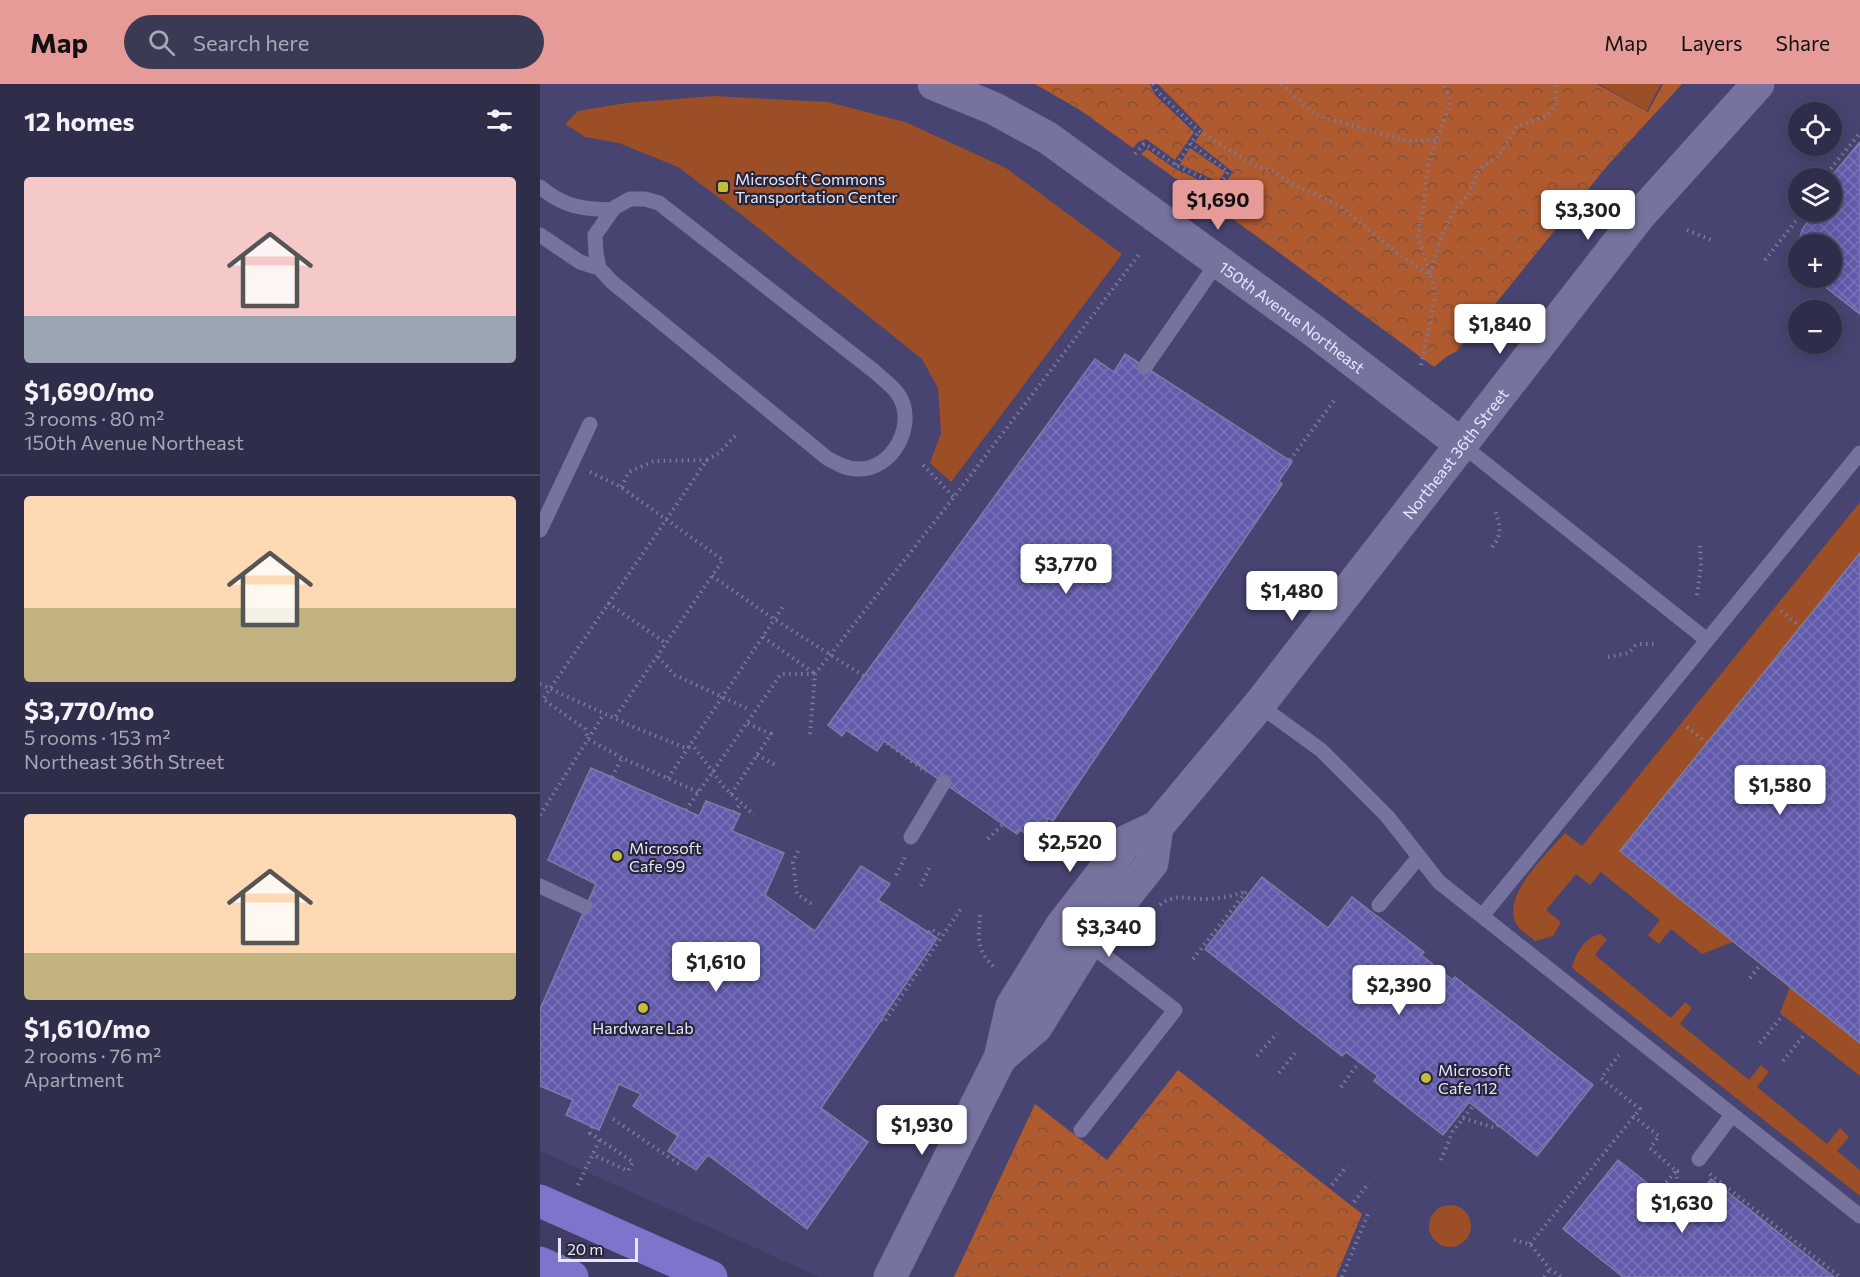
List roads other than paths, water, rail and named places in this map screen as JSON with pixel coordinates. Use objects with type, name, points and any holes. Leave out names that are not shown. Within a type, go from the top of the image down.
[{"type":"main road","points":[[540,1201],[711,1277]]},
{"type":"main road","points":[[540,1263],[572,1277]]},
{"type":"street","name":"150th Avenue Northeast","points":[[934,84],[993,108],[1048,138],[1217,263],[1314,331],[1462,445]]},
{"type":"street","name":"Northeast 36th Street","points":[[890,1277],[1000,1058],[1012,1006],[1062,925],[1127,841],[1157,827],[1260,705],[1639,216],[1758,84]]},
{"type":"street","name":"Northeast 36th Street","points":[[1000,1058],[1036,1027],[1088,943],[1152,862],[1157,827]]},
{"type":"lane","points":[[540,187],[560,201],[581,209],[612,210]]},
{"type":"lane","points":[[540,235],[580,262],[599,268],[612,282],[826,458],[859,470],[874,466],[893,452],[904,426],[903,406],[898,393],[874,371],[659,203],[645,199],[630,199],[612,210],[596,235],[599,268]]},
{"type":"lane","points":[[1145,367],[1217,263]]},
{"type":"lane","points":[[540,530],[590,424]]},
{"type":"lane","points":[[1462,445],[1707,640]]},
{"type":"lane","points":[[1482,916],[1860,453]]},
{"type":"lane","points":[[1260,705],[1321,750],[1387,816],[1439,882],[1860,1216]]},
{"type":"lane","points":[[911,837],[944,783]]},
{"type":"lane","points":[[1379,905],[1419,857]]},
{"type":"lane","points":[[540,886],[585,907]]},
{"type":"lane","points":[[1081,1130],[1175,1010],[1088,943]]},
{"type":"lane","points":[[1699,1159],[1732,1114]]},
{"type":"place","name":"Microsoft Commons Transportation Center","points":[[723,187]]},
{"type":"place","name":"Microsoft Cafe 99","points":[[617,856]]},
{"type":"place","name":"Hardware Lab","points":[[643,1008]]},
{"type":"place","name":"Microsoft Cafe 112","points":[[1426,1078]]}]
